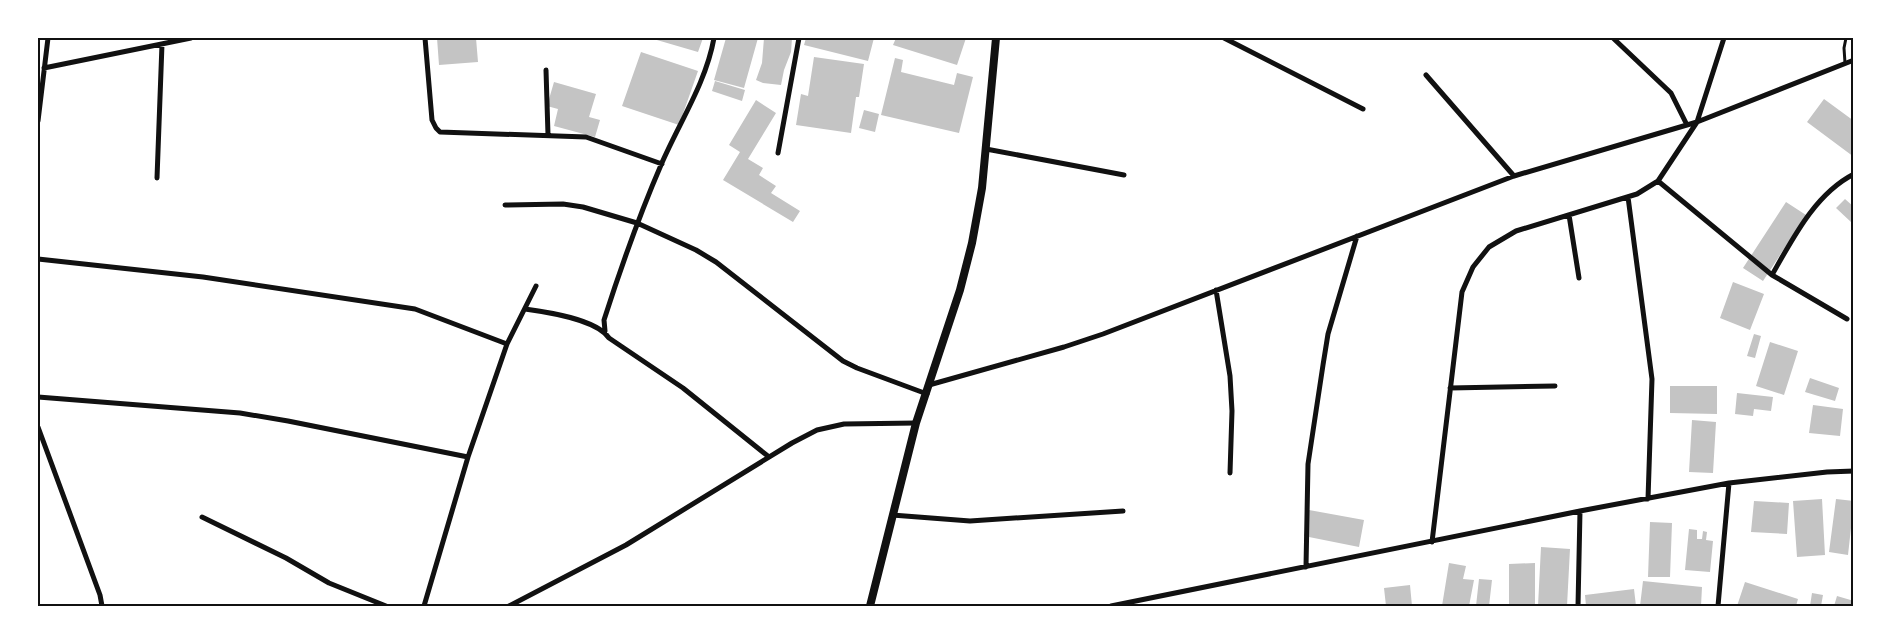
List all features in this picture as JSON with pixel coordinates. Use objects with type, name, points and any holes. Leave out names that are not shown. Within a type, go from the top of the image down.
[{"type":"street","points":[[38,121],[48,38]]},
{"type":"street","points":[[44,68],[191,38]]},
{"type":"street","points":[[425,38],[432,120],[440,132],[586,137],[662,164]]},
{"type":"street","points":[[714,38],[700,84],[662,164],[637,223],[604,320],[605,331],[609,338],[683,388],[769,457]]},
{"type":"street","points":[[778,153],[799,38]]},
{"type":"street","points":[[870,606],[916,423],[960,290],[972,243],[982,188],[996,38]]},
{"type":"street","points":[[1224,38],[1363,109]]},
{"type":"street","points":[[1613,38],[1671,93],[1687,124]]},
{"type":"street","points":[[1432,542],[1462,292],[1473,267],[1490,247],[1516,231],[1637,194],[1658,181],[1697,122],[1724,38]]},
{"type":"street","points":[[157,178],[162,44]]},
{"type":"street","points":[[929,385],[1064,347],[1514,176],[1697,122],[1854,60]]},
{"type":"street","points":[[546,70],[548,135]]},
{"type":"street","points":[[1426,75],[1514,176]]},
{"type":"street","points":[[986,149],[1124,175]]},
{"type":"street","points":[[1772,275],[1799,227],[1825,196],[1854,174]]},
{"type":"street","points":[[1658,181],[1772,275],[1847,319]]},
{"type":"street","points":[[1628,197],[1652,380],[1648,498]]},
{"type":"street","points":[[505,205],[563,204],[583,207],[637,223],[696,250],[716,262],[856,368],[927,394]]},
{"type":"street","points":[[1569,215],[1579,278]]},
{"type":"street","points":[[1306,567],[1308,464],[1323,365],[1328,334],[1357,236]]},
{"type":"street","points":[[38,259],[204,277],[414,309],[507,344]]},
{"type":"street","points":[[424,606],[468,458],[507,344],[536,286]]},
{"type":"street","points":[[1216,290],[1230,376],[1232,411],[1230,473]]},
{"type":"street","points":[[525,309],[565,316],[605,331]]},
{"type":"street","points":[[1450,388],[1555,386]]},
{"type":"street","points":[[38,397],[240,413],[468,458]]},
{"type":"street","points":[[509,606],[626,545],[769,457],[817,430],[844,424],[916,423]]},
{"type":"street","points":[[38,427],[97,587],[102,606]]},
{"type":"street","points":[[1111,606],[1648,498],[1729,484],[1827,472],[1854,472]]},
{"type":"street","points":[[1718,606],[1729,484]]},
{"type":"street","points":[[892,515],[970,521],[1123,511]]},
{"type":"street","points":[[1578,606],[1580,511]]},
{"type":"street","points":[[202,517],[286,558],[322,579],[386,606]]},
{"type":"lane","points":[[1845,63],[1844,48],[1846,38]]},
{"type":"building","points":[[437,38],[476,38],[478,62],[439,65]]},
{"type":"building","points":[[650,38],[703,38],[698,52]]},
{"type":"building","points":[[726,38],[758,38],[744,88],[714,80]]},
{"type":"building","points":[[764,38],[792,38],[791,52],[781,85],[763,83],[756,80],[762,63]]},
{"type":"building","points":[[806,38],[874,38],[868,61],[804,45]]},
{"type":"building","points":[[896,38],[966,38],[957,65],[893,45]]},
{"type":"building","points":[[641,52],[698,71],[679,125],[622,106]]},
{"type":"building","points":[[814,57],[864,64],[859,97],[856,97],[851,133],[796,125],[801,94],[808,96]]},
{"type":"building","points":[[895,58],[903,60],[901,72],[954,85],[957,73],[973,77],[959,133],[881,115]]},
{"type":"building","points":[[715,81],[745,90],[742,101],[712,91]]},
{"type":"building","points":[[554,82],[596,94],[589,117],[600,120],[595,137],[554,126],[558,109],[547,106]]},
{"type":"building","points":[[1824,99],[1854,121],[1854,157],[1807,122]]},
{"type":"building","points":[[756,100],[776,113],[748,159],[763,168],[759,175],[776,186],[771,193],[800,211],[793,222],[723,180],[740,152],[729,145]]},
{"type":"building","points":[[864,110],[879,114],[875,132],[859,128]]},
{"type":"building","points":[[1845,199],[1854,207],[1854,219],[1851,222],[1836,208]]},
{"type":"building","points":[[1786,202],[1806,215],[1763,281],[1743,268]]},
{"type":"building","points":[[1733,282],[1764,294],[1750,330],[1720,318]]},
{"type":"building","points":[[1754,334],[1761,336],[1755,358],[1747,356]]},
{"type":"building","points":[[1770,342],[1798,351],[1784,395],[1756,386]]},
{"type":"building","points":[[1810,378],[1839,388],[1835,401],[1805,392]]},
{"type":"building","points":[[1670,386],[1717,386],[1717,414],[1670,413]]},
{"type":"building","points":[[1737,393],[1773,397],[1771,411],[1754,409],[1753,416],[1735,414]]},
{"type":"building","points":[[1813,405],[1843,409],[1840,436],[1809,433]]},
{"type":"building","points":[[1692,420],[1716,422],[1713,473],[1689,472]]},
{"type":"building","points":[[1822,499],[1825,555],[1797,557],[1793,501]]},
{"type":"building","points":[[1836,499],[1854,501],[1848,555],[1829,552]]},
{"type":"building","points":[[1754,501],[1789,503],[1787,534],[1751,532]]},
{"type":"building","points":[[1309,510],[1364,520],[1359,547],[1304,536]]},
{"type":"building","points":[[1650,522],[1672,523],[1670,577],[1648,577]]},
{"type":"building","points":[[1689,529],[1697,530],[1697,539],[1702,539],[1703,531],[1707,532],[1706,540],[1713,541],[1710,572],[1685,570]]},
{"type":"building","points":[[1541,547],[1570,549],[1567,606],[1538,606]]},
{"type":"building","points":[[1449,563],[1466,566],[1463,579],[1474,580],[1469,606],[1442,606]]},
{"type":"building","points":[[1535,563],[1535,606],[1509,606],[1509,564]]},
{"type":"building","points":[[1479,579],[1492,580],[1489,606],[1476,606]]},
{"type":"building","points":[[1643,581],[1702,587],[1701,606],[1640,606]]},
{"type":"building","points":[[1745,582],[1798,599],[1796,606],[1737,606]]},
{"type":"building","points":[[1410,585],[1412,606],[1386,606],[1384,588]]},
{"type":"building","points":[[1634,589],[1636,606],[1586,606],[1585,595]]},
{"type":"building","points":[[1812,593],[1823,595],[1821,606],[1810,606]]},
{"type":"building","points":[[1837,596],[1854,601],[1854,606],[1834,606]]}]
